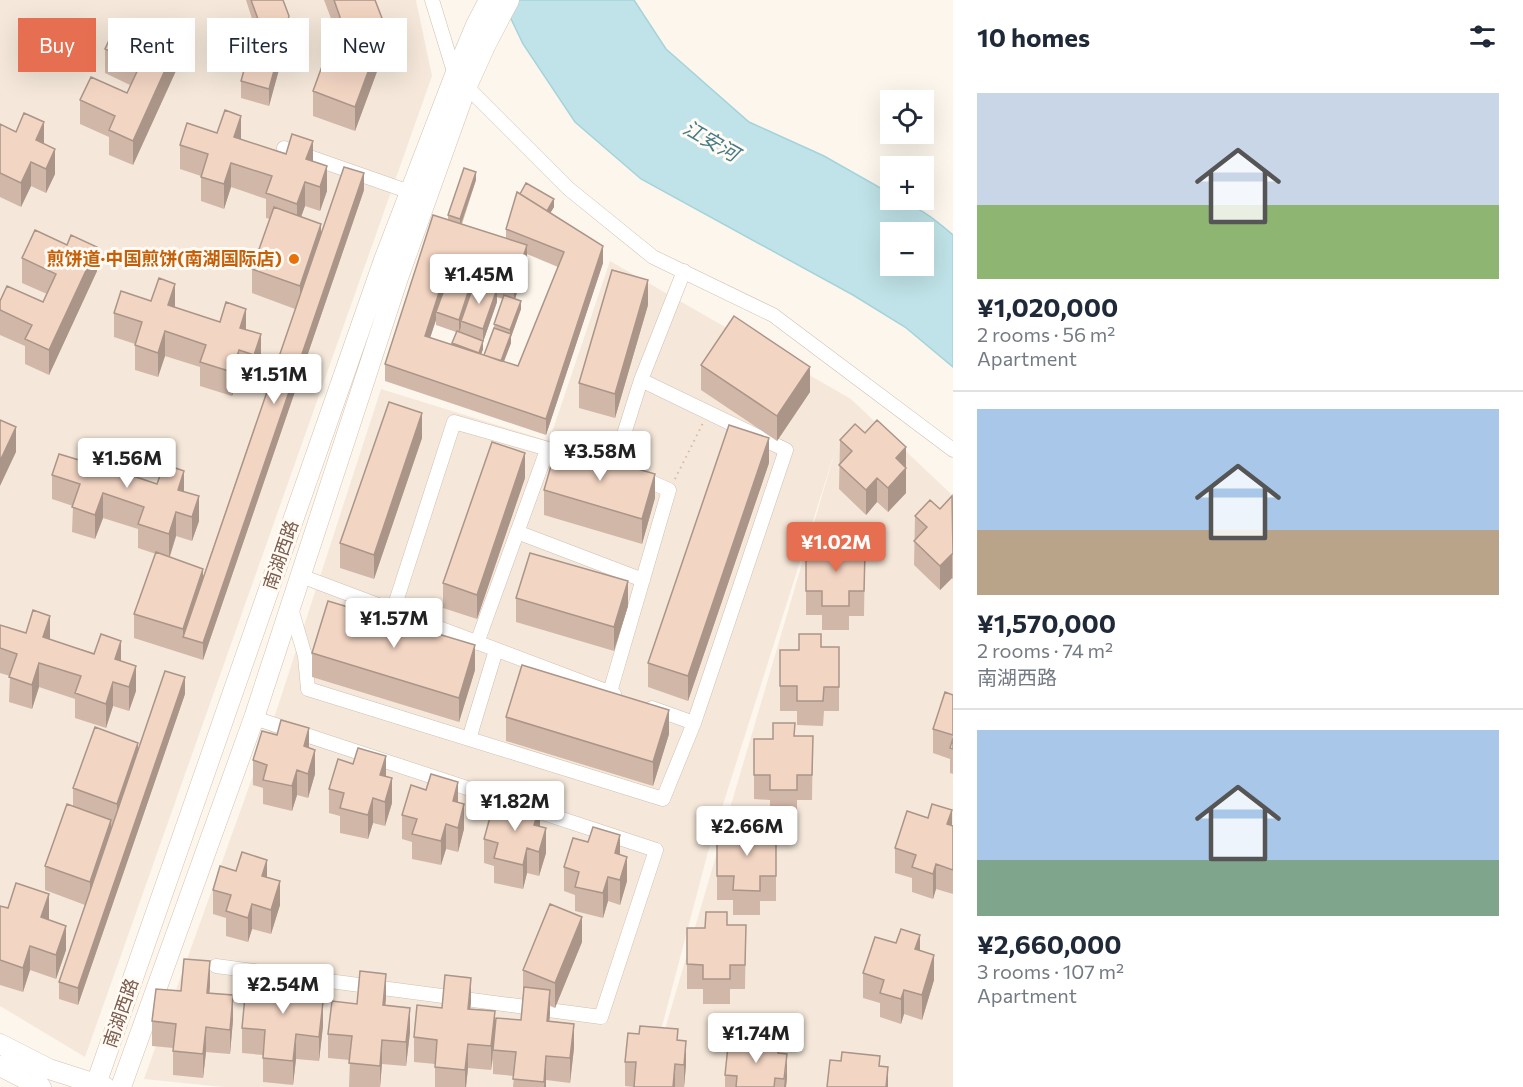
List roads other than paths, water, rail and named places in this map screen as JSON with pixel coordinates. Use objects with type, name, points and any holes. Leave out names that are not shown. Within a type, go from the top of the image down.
[{"type":"main road","name":"南湖西路","points":[[121,1087],[254,718],[398,278],[476,25],[489,0]]},
{"type":"main road","name":"南湖西路","points":[[99,1086],[380,272],[410,192],[460,82],[486,44],[509,0]]},
{"type":"main road","points":[[0,1044],[49,1069],[99,1086]]},
{"type":"main road","points":[[0,1066],[41,1087]]},
{"type":"street","points":[[432,0],[460,82],[569,189],[653,257],[773,315],[953,450]]},
{"type":"street","points":[[284,148],[410,192]]},
{"type":"street","points":[[603,463],[642,380],[684,271]]},
{"type":"street","points":[[291,608],[304,656],[308,690],[663,799],[694,723],[786,450],[642,380]]},
{"type":"street","points":[[393,610],[454,422],[547,450],[603,463],[669,490],[610,692]]},
{"type":"street","points":[[477,643],[547,450]]},
{"type":"street","points":[[517,532],[643,580]]},
{"type":"street","points":[[301,576],[694,723]]},
{"type":"street","points":[[469,739],[496,650]]},
{"type":"street","points":[[216,966],[601,1017],[656,850],[254,718]]},
{"type":"water","name":"江安河","points":[[502,0],[634,0],[666,49],[749,122],[824,156],[880,188],[880,210],[919,210],[953,235],[953,367],[905,327],[853,295],[641,179],[575,122],[523,44]]},
{"type":"place","name":"煎饼道·中国煎饼(南湖国际店)","points":[[294,259]]}]
